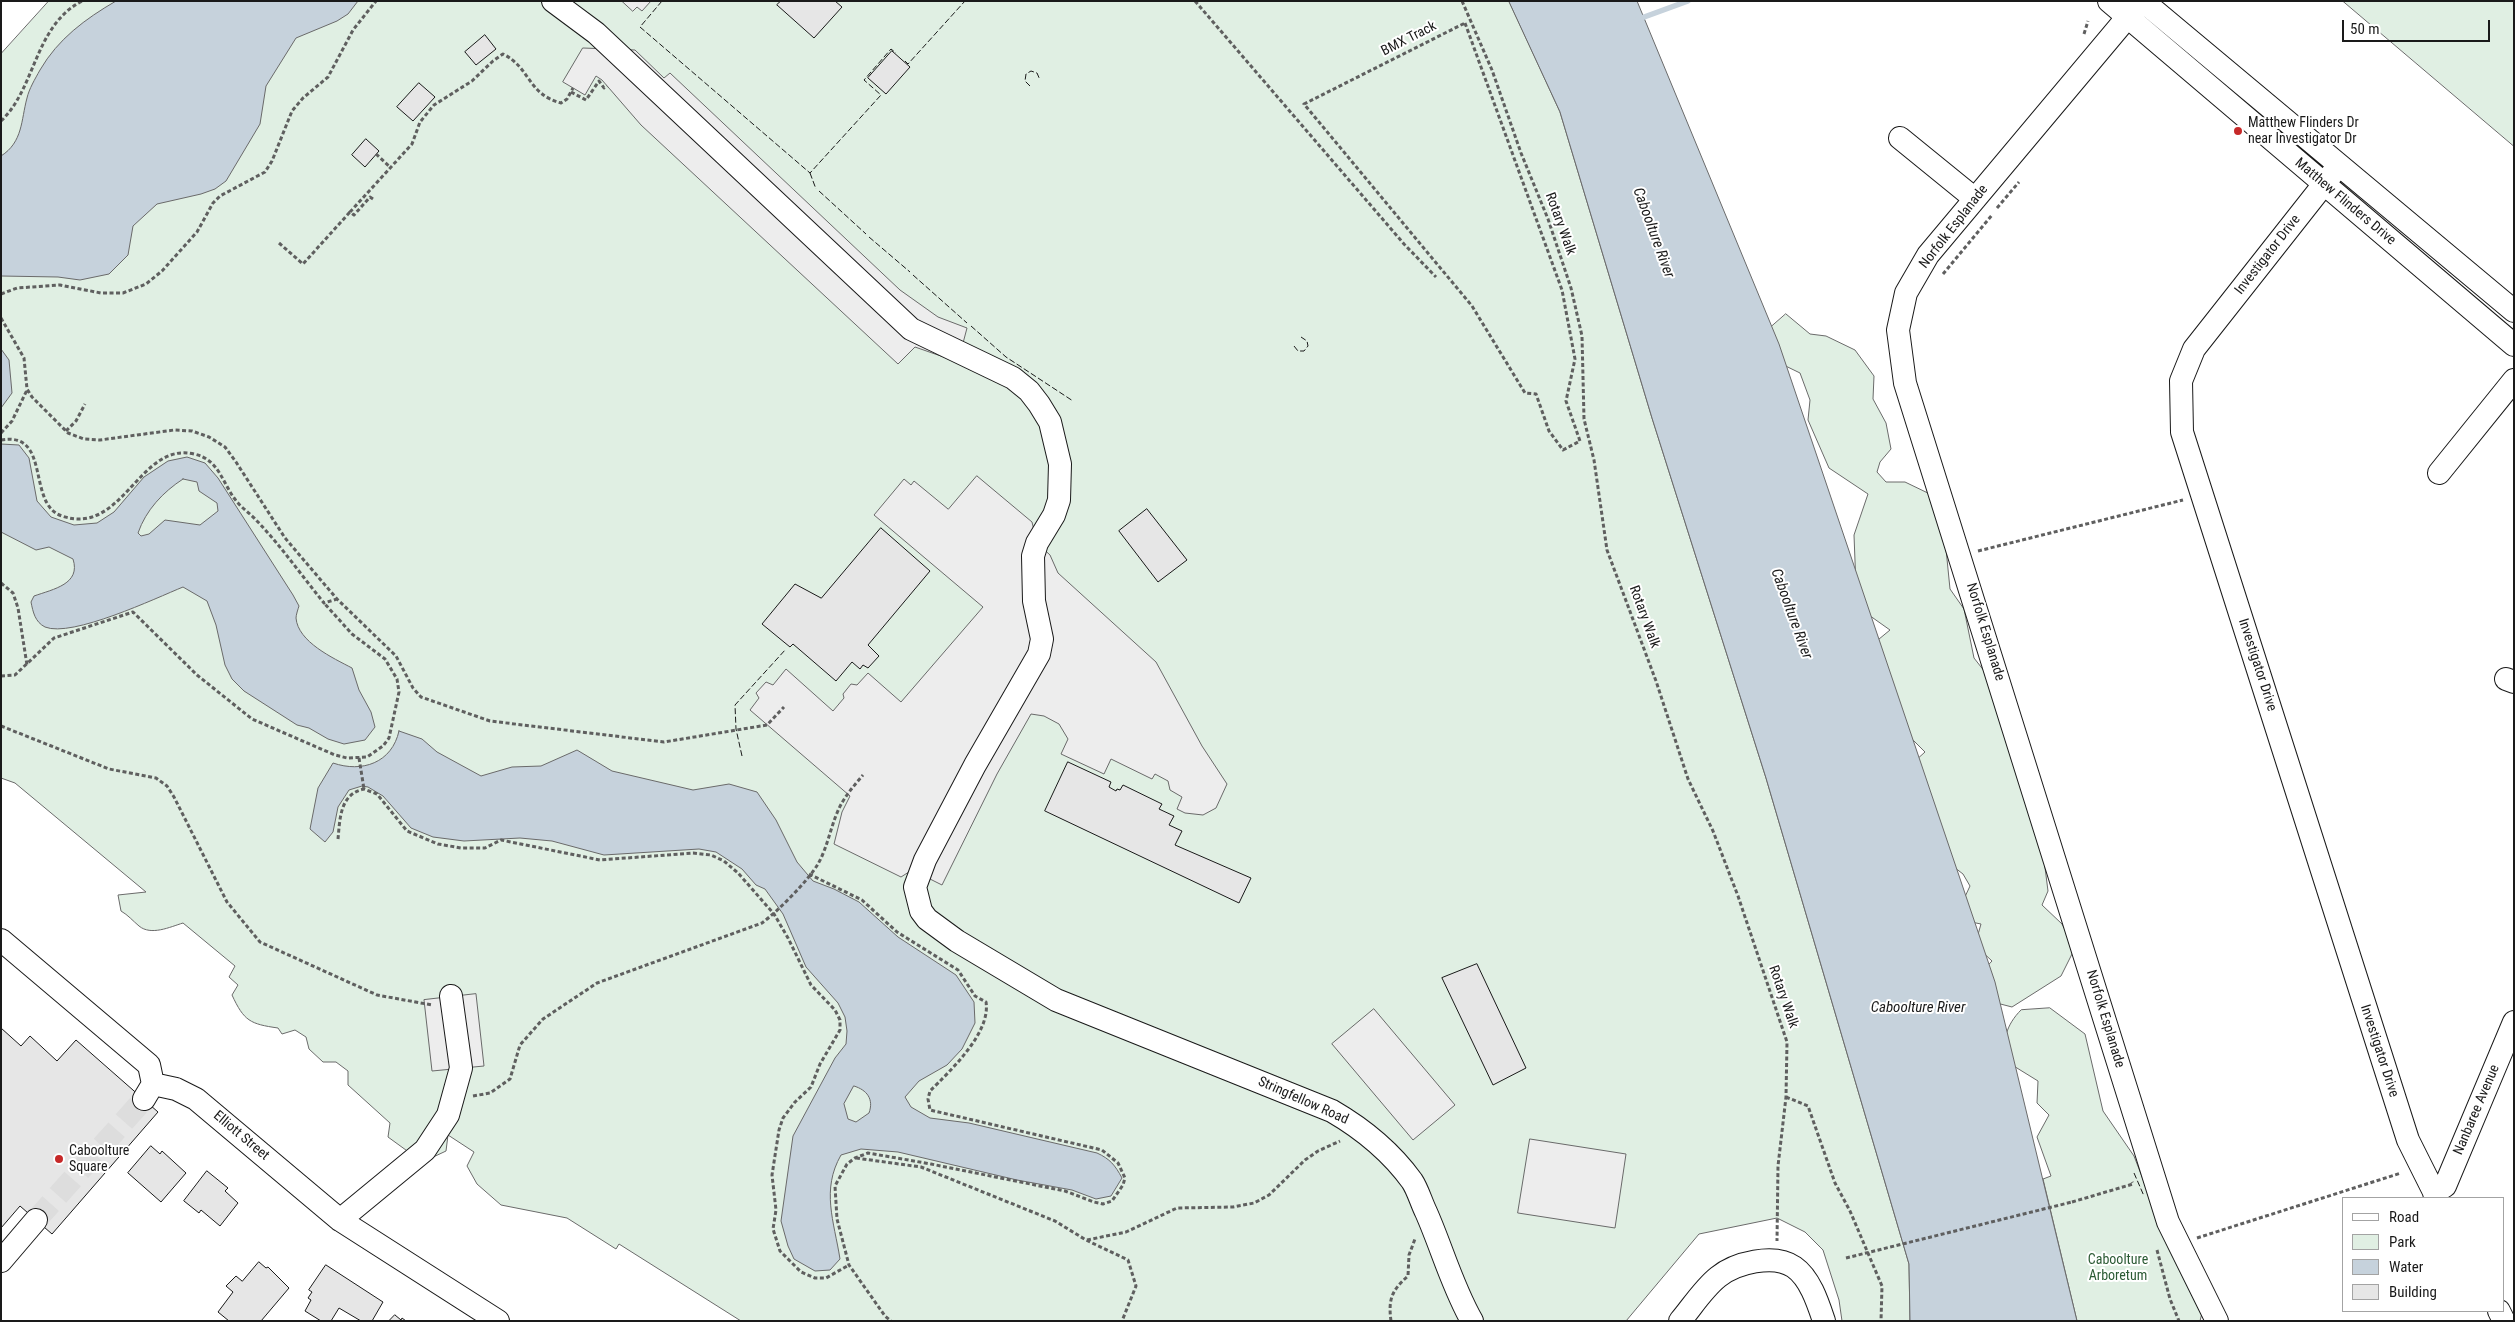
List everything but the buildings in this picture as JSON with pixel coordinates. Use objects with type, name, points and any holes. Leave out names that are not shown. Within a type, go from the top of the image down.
[{"type":"street","name":"Stringfellow Road","points":[[553,1],[596,33],[911,329],[1013,378],[1029,391],[1040,404],[1050,422],[1060,464],[1059,500],[1054,514],[1036,543],[1033,556],[1034,601],[1042,639],[1039,654],[975,765],[925,860],[915,887],[917,902],[927,919],[957,941],[1056,1000],[1332,1111],[1357,1126],[1386,1151],[1413,1182],[1434,1231],[1459,1299],[1472,1321]]},
{"type":"street","name":"Matthew Flinders Drive","points":[[2109,1],[2138,7],[2339,165],[2514,311]]},
{"type":"street","name":"Matthew Flinders Drive","points":[[2138,7],[2324,184],[2514,345]]},
{"type":"street","name":"Norfolk Esplanade","points":[[2138,7],[1928,256],[1906,293],[1898,330],[1906,383],[1973,553],[2168,1222],[2217,1321]]},
{"type":"street","points":[[1900,138],[1975,199]]},
{"type":"street","name":"Investigator Drive","points":[[2339,165],[2194,349],[2181,381],[2182,432],[2408,1140],[2435,1196]]},
{"type":"street","points":[[2439,473],[2514,380]]},
{"type":"street","name":"Elliott Street","points":[[1,940],[149,1065],[148,1092],[176,1089],[196,1099],[340,1220],[498,1321]]},
{"type":"street","points":[[340,1220],[425,1150],[448,1116],[461,1068],[452,1002]]},
{"type":"street","name":"Nanbaree Avenue","points":[[2435,1196],[2445,1186],[2514,1022]]},
{"type":"street","points":[[1,1261],[36,1220]]},
{"type":"street","points":[[1680,1321],[1718,1277],[1775,1251],[1794,1267],[1809,1285],[1824,1321]]},
{"type":"path","points":[[1,121],[20,95],[33,63],[49,33],[70,7],[82,1]]},
{"type":"path","points":[[2,295],[17,288],[60,285],[102,293],[123,293],[146,284],[162,272],[198,232],[216,199],[234,186],[265,172],[272,161],[292,111],[302,98],[328,77],[353,30],[376,1]]},
{"type":"path","points":[[1195,1],[1404,244],[1436,277]]},
{"type":"path","name":"Rotary Walk","points":[[1462,1],[1492,70],[1521,153],[1548,219],[1571,288],[1582,336],[1584,419],[1594,460],[1607,550],[1653,672],[1688,779],[1713,831],[1738,896],[1787,1042],[1786,1097],[1778,1166],[1775,1251]]},
{"type":"path","name":"BMX Track","points":[[1465,23],[1562,290],[1575,359],[1566,401],[1580,441],[1562,450],[1549,431],[1536,394],[1525,393],[1472,306],[1304,104],[1465,23]]},
{"type":"path","points":[[279,243],[303,264],[412,144],[420,122],[434,105],[472,80],[503,54],[515,60],[524,70],[530,83],[551,100],[560,103],[567,99],[572,90],[586,100],[599,81],[604,88],[607,86]]},
{"type":"path","points":[[425,108],[428,112]]},
{"type":"path","points":[[376,154],[390,167]]},
{"type":"path","points":[[1938,282],[2020,182]]},
{"type":"path","points":[[350,212],[354,215],[370,196],[373,199]]},
{"type":"path","points":[[1,318],[24,358],[27,389],[40,407],[66,431],[84,439],[100,440],[174,430],[192,431],[209,437],[224,447],[236,462],[285,538],[337,599],[396,656],[413,688],[421,698],[490,722],[664,742],[767,725],[784,707]]},
{"type":"path","points":[[1,432],[12,421],[27,389]]},
{"type":"path","points":[[66,431],[76,421],[85,404]]},
{"type":"path","points":[[1,440],[18,439],[24,443],[39,472],[42,492],[49,508],[59,515],[77,519],[101,514],[110,508],[141,476],[160,461],[184,453],[203,456],[222,474],[236,502],[257,520],[324,604],[352,634],[385,659],[397,679],[398,703],[389,738],[375,752],[359,758],[335,755],[252,719],[197,675],[133,612],[54,638],[27,665],[15,674],[1,676]]},
{"type":"path","points":[[1973,553],[2203,495]]},
{"type":"path","points":[[1,584],[13,593],[16,600],[27,665]]},
{"type":"path","points":[[324,604],[337,599]]},
{"type":"path","points":[[1,726],[100,766],[156,778],[167,786],[227,902],[260,942],[377,995],[421,1004],[452,1002]]},
{"type":"path","points":[[359,758],[364,789]]},
{"type":"path","points":[[451,1101],[490,1093],[510,1079],[520,1044],[543,1019],[597,983],[762,923],[774,914],[817,865],[825,849],[837,812],[844,799],[863,774]]},
{"type":"path","points":[[338,839],[343,806],[349,796],[364,789],[377,794],[407,831],[438,844],[461,848],[485,848],[501,840],[600,860],[693,853],[711,855],[738,873],[774,914],[811,985],[835,1010],[840,1020],[840,1030],[820,1064],[811,1088],[795,1102],[781,1124],[772,1175],[776,1210],[773,1229],[780,1251],[790,1264],[801,1272],[814,1278],[826,1278],[849,1265]]},
{"type":"path","points":[[809,874],[862,900],[897,932],[958,970],[975,996],[986,1002],[985,1016],[971,1048],[930,1091],[928,1100],[930,1110],[1102,1150],[1118,1163],[1125,1178],[1123,1185],[1112,1201],[1103,1204],[1065,1191],[931,1164],[868,1153],[855,1158],[847,1164],[835,1186],[837,1219],[849,1265],[886,1316],[892,1321]]},
{"type":"path","points":[[1786,1097],[1808,1106],[1834,1183],[1850,1211],[1882,1286],[1881,1321]]},
{"type":"path","points":[[1086,1240],[1126,1232],[1177,1208],[1233,1207],[1254,1203],[1270,1195],[1305,1160],[1318,1151],[1335,1145],[1357,1126]]},
{"type":"path","points":[[855,1158],[921,1167],[1055,1221],[1086,1240],[1128,1260],[1136,1286],[1122,1321]]},
{"type":"path","points":[[2191,1240],[2401,1172]]},
{"type":"path","points":[[2131,1178],[2136,1193]]},
{"type":"path","points":[[1846,1258],[2072,1202],[2133,1184]]},
{"type":"path","points":[[1391,1321],[1389,1310],[1394,1289],[1408,1276],[1409,1255],[1416,1237],[1434,1231]]},
{"type":"path","points":[[2155,1246],[2170,1299],[2179,1321]]},
{"type":"green space","points":[[49,1],[1509,1],[1560,112],[1652,418],[1766,778],[1909,1264],[1910,1321],[1842,1321],[1839,1300],[1823,1250],[1805,1232],[1777,1218],[1699,1234],[1626,1321],[741,1321],[619,1244],[616,1249],[567,1218],[501,1205],[477,1184],[467,1166],[474,1152],[448,1135],[446,1151],[429,1159],[410,1153],[388,1137],[390,1123],[348,1085],[348,1071],[336,1062],[323,1062],[309,1049],[306,1037],[295,1030],[282,1034],[278,1028],[254,1023],[244,1016],[232,995],[238,985],[229,977],[235,966],[183,923],[155,930],[144,929],[139,926],[121,911],[118,895],[146,892],[15,783],[1,778],[1,54]]},
{"type":"green space","points":[[2343,1],[2514,1],[2514,146]]},
{"type":"green space","points":[[1786,314],[1810,334],[1826,336],[1855,350],[1874,376],[1873,399],[1886,423],[1891,449],[1880,462],[1877,472],[1886,482],[1905,482],[1932,495],[1946,549],[1950,589],[1964,609],[1974,658],[1992,681],[2042,844],[2048,891],[2042,905],[2062,924],[2075,948],[2061,976],[2012,1007],[1985,1000],[1975,979],[1992,961],[1975,945],[1981,924],[1971,922],[1963,901],[1970,886],[1963,874],[1946,861],[1905,770],[1925,752],[1906,733],[1873,644],[1890,630],[1866,613],[1856,587],[1854,535],[1868,494],[1829,468],[1808,420],[1810,400],[1800,373],[1763,355],[1763,334]]},
{"type":"green space","name":"Caboolture Arboretum","points":[[2050,1008],[2085,1034],[2103,1111],[2134,1156],[2153,1205],[2203,1309],[2200,1321],[2077,1321],[2043,1179],[2051,1176],[2037,1137],[2049,1115],[2037,1103],[2038,1081],[2004,1060],[2006,1033],[2012,1021],[2021,1010]]},
{"type":"shaded area","points":[[622,1],[651,1],[642,11],[637,7],[633,11]]},
{"type":"shaded area","points":[[583,48],[635,50],[664,78],[670,73],[900,290],[938,317],[967,328],[958,362],[915,347],[898,364],[641,125],[602,80],[596,76],[585,95],[563,82]]},
{"type":"shaded area","points":[[977,476],[1032,522],[1037,543],[1050,555],[1058,573],[1156,662],[1202,746],[1227,784],[1216,808],[1203,815],[1185,813],[1177,809],[1182,797],[1170,790],[1168,781],[1155,774],[1152,779],[1111,759],[1104,774],[1061,754],[1068,739],[1059,724],[1044,716],[1031,714],[997,774],[942,885],[912,870],[901,877],[834,844],[842,812],[850,796],[750,710],[759,698],[756,693],[766,682],[773,685],[786,669],[833,711],[844,698],[843,694],[851,684],[857,685],[868,673],[901,702],[983,607],[874,515],[904,479],[911,485],[914,481],[948,509]]},
{"type":"shaded area","points":[[476,994],[484,1066],[432,1071],[424,1000]]},
{"type":"shaded area","points":[[1374,1009],[1455,1105],[1413,1140],[1332,1044]]},
{"type":"shaded area","points":[[1530,1139],[1626,1154],[1615,1228],[1518,1213]]},
{"type":"water","points":[[116,1],[358,1],[348,14],[337,21],[296,38],[266,86],[260,124],[226,181],[215,189],[201,194],[157,204],[133,226],[128,255],[109,274],[80,280],[58,277],[1,276],[1,156],[14,144],[20,130],[29,91],[47,59],[73,31]]},
{"type":"water","name":"Caboolture River","points":[[1509,1],[1637,1],[1779,344],[1995,982],[2077,1321],[1910,1321],[1909,1264],[1766,778],[1652,418],[1560,112]]},
{"type":"water","points":[[1,349],[9,360],[12,393],[1,408]]},
{"type":"water","points":[[1,444],[19,445],[29,458],[37,501],[51,517],[74,525],[97,523],[114,512],[144,477],[168,461],[187,457],[205,463],[218,478],[293,595],[299,606],[296,618],[298,627],[303,635],[318,648],[352,668],[359,690],[371,712],[375,727],[365,740],[344,744],[328,739],[309,728],[297,725],[244,691],[232,679],[225,665],[216,625],[207,601],[183,587],[93,622],[58,629],[45,627],[37,620],[31,602],[34,596],[57,588],[69,580],[73,574],[73,559],[49,547],[36,550],[1,532]],"holes":[[[183,479],[197,482],[199,491],[217,503],[218,511],[200,525],[165,520],[149,534],[141,536],[138,533],[150,509],[169,490]]]},
{"type":"water","points":[[399,731],[422,739],[437,752],[481,776],[512,767],[541,766],[577,750],[612,771],[693,790],[729,784],[757,792],[776,820],[797,862],[813,881],[859,902],[898,937],[956,975],[974,1002],[975,1023],[962,1049],[947,1065],[919,1081],[905,1097],[911,1107],[930,1118],[969,1123],[1097,1153],[1112,1163],[1122,1178],[1111,1196],[1096,1199],[1072,1190],[1017,1180],[898,1152],[861,1149],[841,1155],[832,1181],[830,1193],[832,1219],[840,1259],[830,1270],[815,1271],[794,1259],[781,1221],[793,1136],[835,1058],[846,1044],[847,1031],[845,1017],[838,1003],[806,967],[783,914],[765,889],[756,885],[742,869],[716,852],[699,849],[604,855],[552,841],[520,838],[464,841],[433,837],[411,828],[383,796],[368,787],[362,786],[349,790],[338,807],[333,832],[325,842],[310,829],[318,788],[333,763],[355,767],[374,763],[390,751]],"holes":[[[854,1086],[863,1090],[871,1103],[869,1113],[856,1122],[848,1119],[844,1104]]]},
{"type":"waterway","points":[[1636,20],[1688,1]]},
{"type":"tunnel","points":[[36,1220],[144,1099]]},
{"type":"fence","points":[[662,1],[640,27],[810,173],[881,95],[864,80],[891,49],[896,53]]},
{"type":"fence","points":[[905,61],[908,64],[965,1]]},
{"type":"fence","points":[[1030,86],[1025,81],[1026,74],[1031,71],[1037,73],[1040,80]]},
{"type":"fence","points":[[810,173],[816,189]]},
{"type":"fence","points":[[819,191],[866,234]]},
{"type":"fence","points":[[869,237],[910,272]]},
{"type":"fence","points":[[913,275],[967,323]]},
{"type":"fence","points":[[971,326],[1006,357],[1073,401]]},
{"type":"fence","points":[[1294,346],[1298,351],[1304,351],[1308,346],[1307,341],[1301,337]]},
{"type":"fence","points":[[742,756],[736,729],[735,705],[786,649]]},
{"type":"fence","points":[[2134,1173],[2144,1196]]},
{"type":"place","name":"Matthew Flinders Dr near Investigator Dr","points":[[2238,131]]},
{"type":"place","name":"Caboolture Square","points":[[59,1159]]}]
